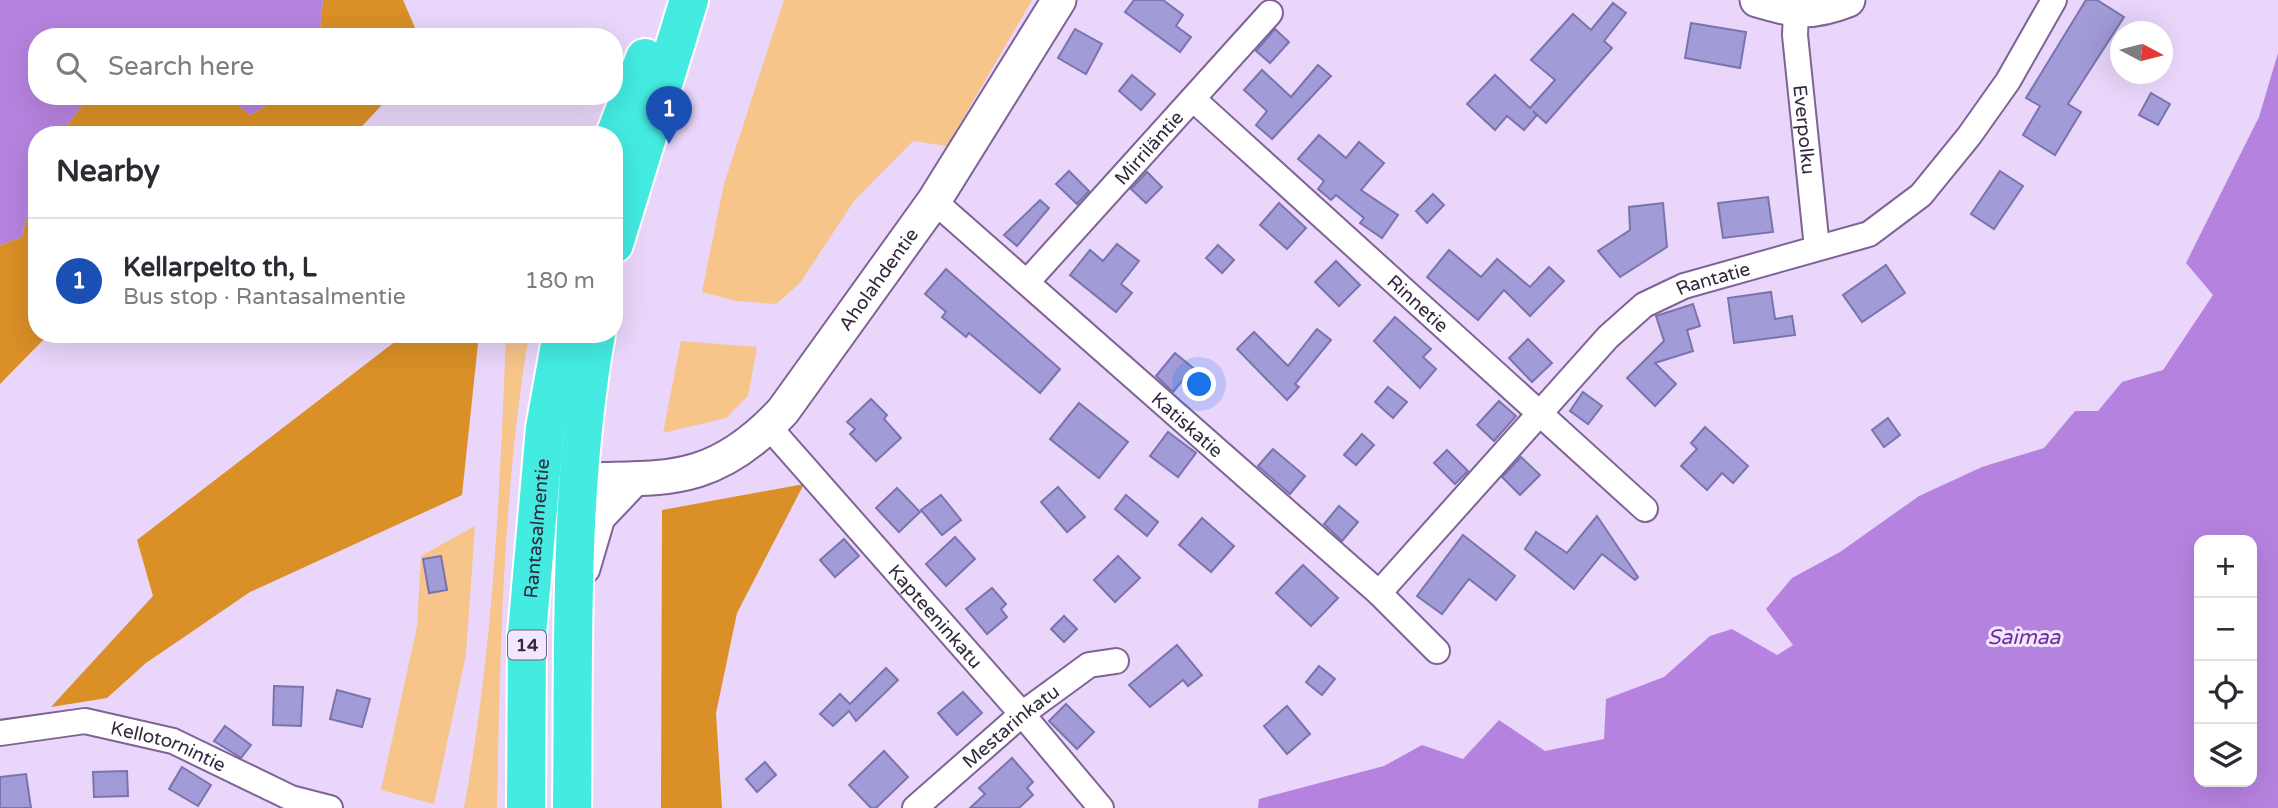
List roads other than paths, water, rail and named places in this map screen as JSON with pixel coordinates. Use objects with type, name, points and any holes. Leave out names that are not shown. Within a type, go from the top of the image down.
[{"type":"highway","points":[[619,126],[650,48],[674,0]]},
{"type":"highway","points":[[623,215],[689,0]]},
{"type":"highway","name":"Rantasalmentie","points":[[526,808],[527,634],[545,428],[560,343]]},
{"type":"highway","name":"Rantasalmentie","points":[[572,808],[578,480],[595,343]]},
{"type":"street","name":"Aholahdentie","points":[[540,482],[634,479],[698,472],[742,450],[769,427],[934,201],[1059,0]]},
{"type":"street","points":[[1757,0],[1796,11],[1821,10],[1848,0]]},
{"type":"street","name":"Rantatie","points":[[1379,593],[1608,337],[1644,305],[1684,286],[1869,234],[1921,195],[1969,136],[2008,81],[2054,0]]},
{"type":"street","name":"Everpolku","points":[[1796,11],[1795,35],[1817,248]]},
{"type":"street","name":"Mirriläntie","points":[[1028,281],[1270,13]]},
{"type":"street","name":"Rinnetie","points":[[1193,99],[1645,509]]},
{"type":"street","name":"Katiskatie","points":[[934,201],[1028,281],[1379,593],[1437,651]]},
{"type":"street","name":"Kapteeninkatu","points":[[769,427],[1022,714],[1101,808]]},
{"type":"street","points":[[574,601],[598,517],[634,479]]},
{"type":"street","name":"Mestarinkatu","points":[[915,808],[1022,714],[1089,665],[1115,661]]},
{"type":"street","name":"Kellotornintie","points":[[0,733],[85,720],[173,741],[291,798],[330,808]]},
{"type":"water","points":[[0,0],[323,0],[320,28],[28,28],[28,105],[82,105],[67,126],[28,126],[28,212],[22,237],[0,245]]},
{"type":"water","name":"Saimaa","points":[[2278,53],[2278,808],[1258,808],[1259,799],[1384,766],[1422,745],[1463,759],[1499,720],[1545,751],[1604,739],[1606,699],[1664,677],[1710,636],[1732,629],[1777,655],[1793,645],[1766,609],[1792,578],[1840,552],[1919,496],[1982,467],[2044,448],[2075,411],[2098,411],[2122,382],[2163,370],[2213,295],[2186,263],[2259,117]]},
{"type":"water","points":[[238,105],[267,105],[250,115]]},
{"type":"place","name":"Kellarpelto th, L","points":[[669,144]]}]
